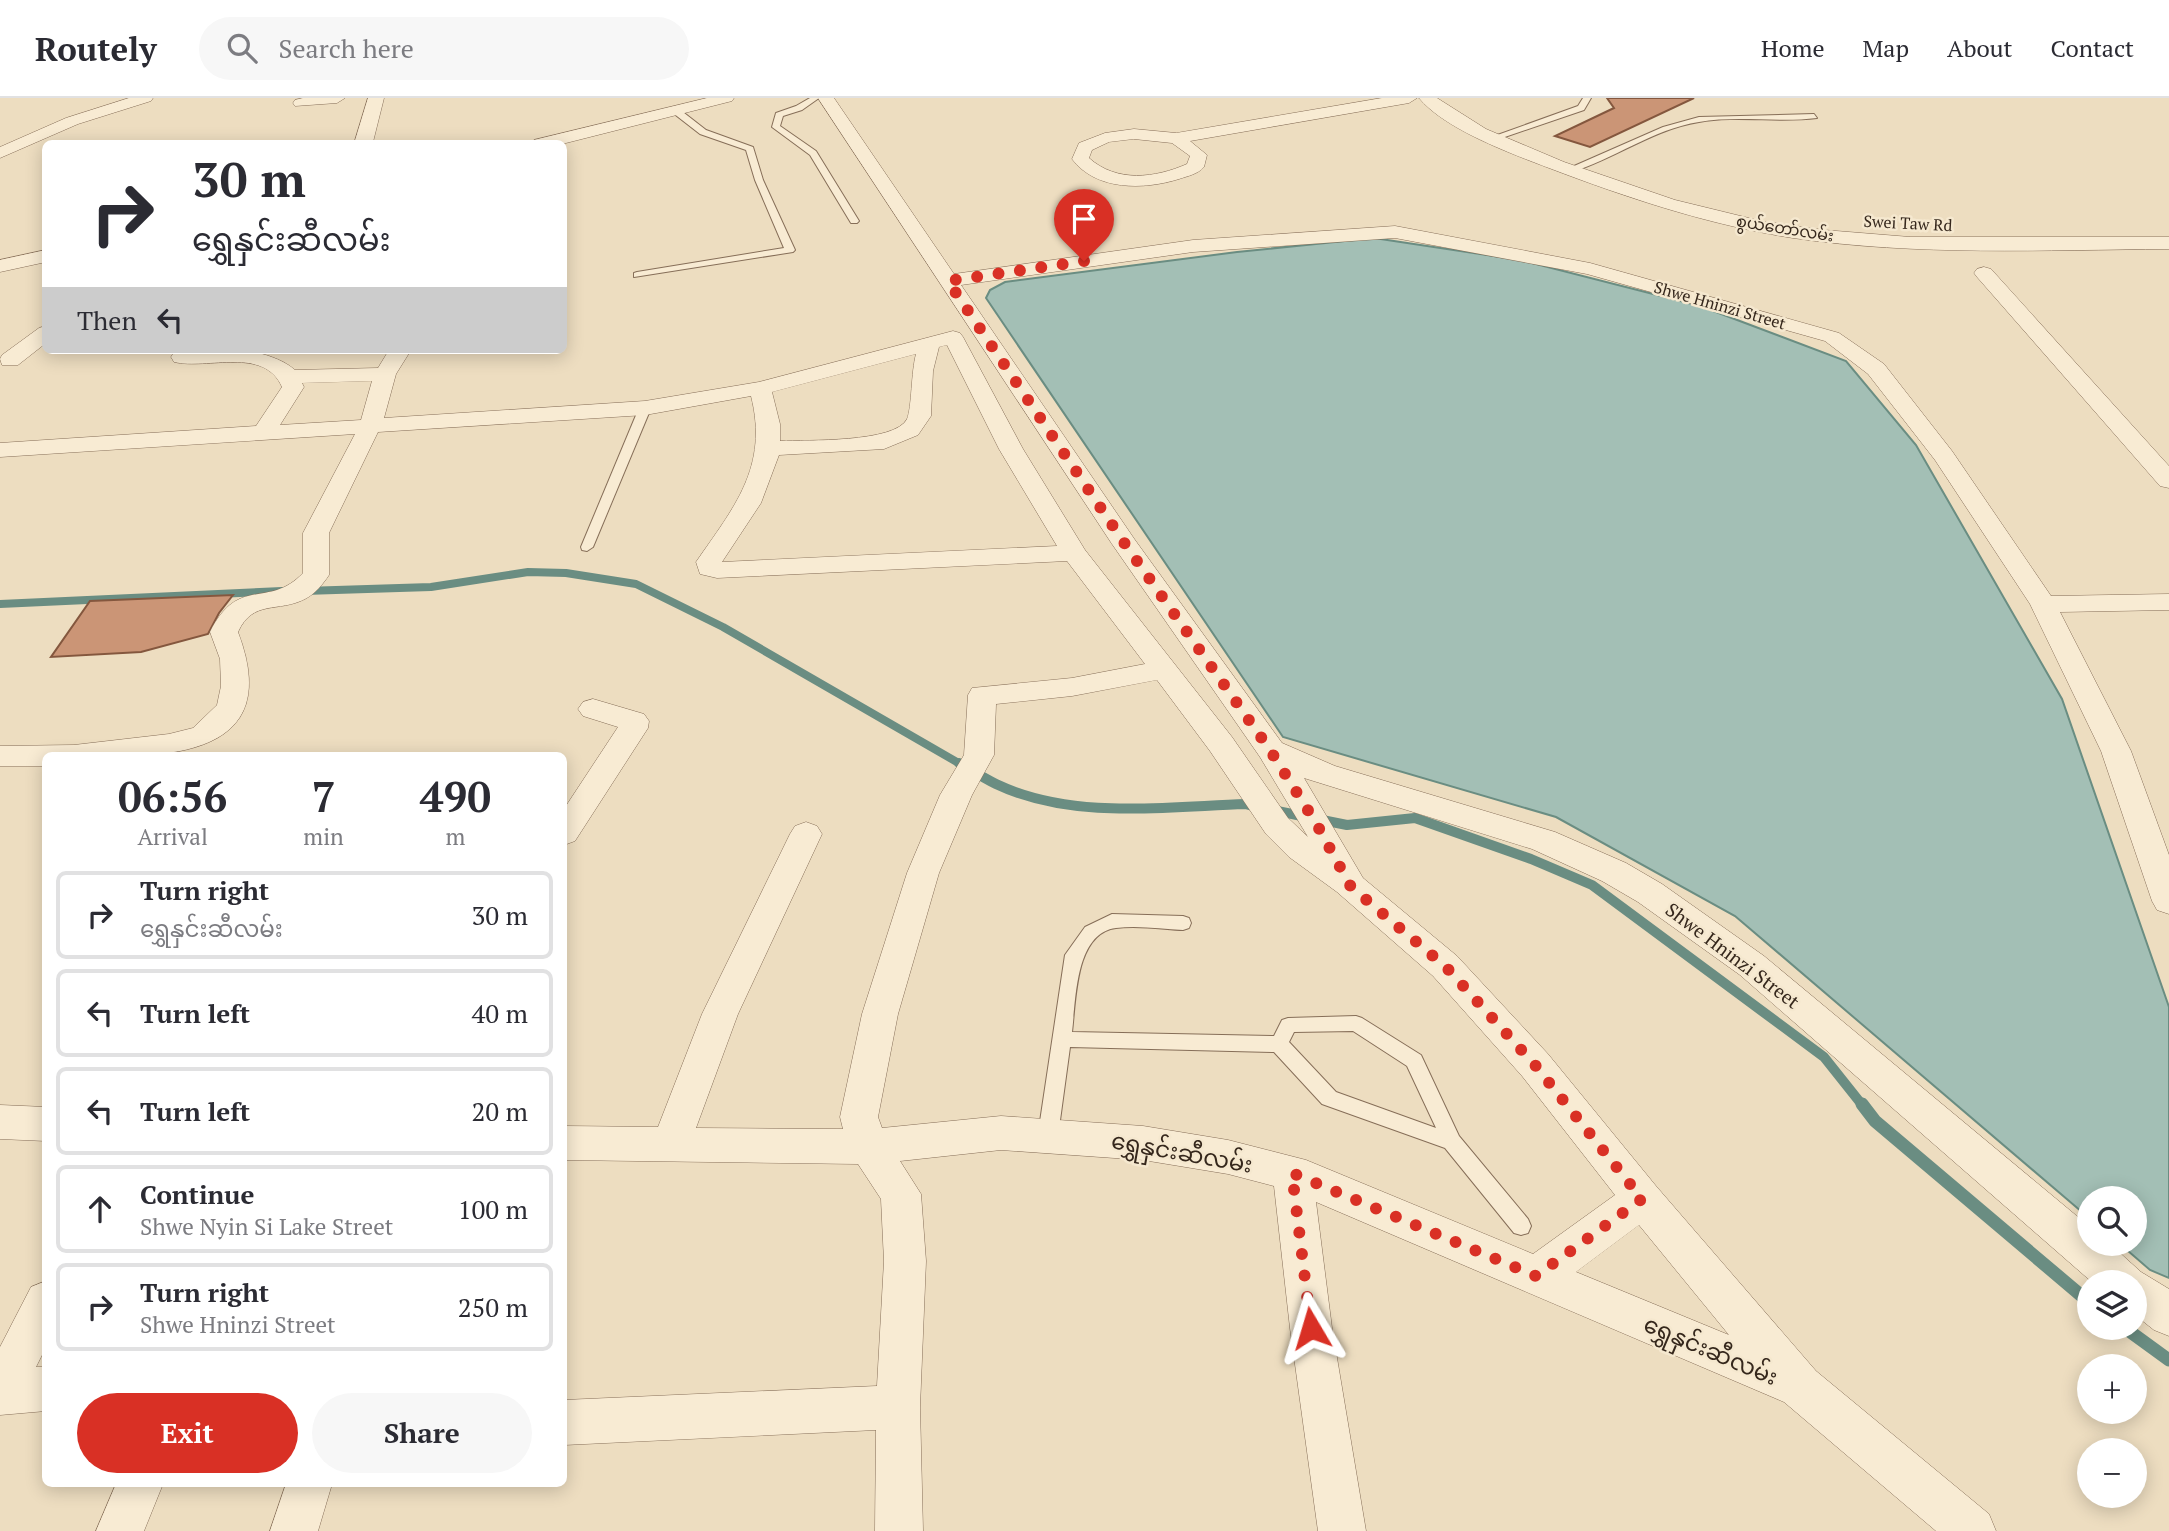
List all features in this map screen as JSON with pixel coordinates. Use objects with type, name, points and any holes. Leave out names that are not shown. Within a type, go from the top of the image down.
[{"type":"street","points":[[0,153],[72,121],[145,98]]},
{"type":"street","points":[[301,103],[337,98]]},
{"type":"street","points":[[366,140],[376,98]]},
{"type":"street","points":[[556,140],[726,98]]},
{"type":"street","points":[[826,98],[1125,544],[1270,750],[1316,823],[1351,887]]},
{"type":"street","points":[[1176,138],[1199,155],[1195,167],[1176,177],[1146,181],[1114,178],[1090,170],[1080,159],[1085,147],[1105,138],[1134,134],[1176,138],[1409,98]]},
{"type":"street","name":"စွယ်တော်လမ်း","points":[[1427,98],[1447,114],[1518,151],[1664,204],[1715,209],[1823,236],[1930,242],[2169,243]]},
{"type":"street","name":"Swei Taw Rd","points":[[1495,118],[1593,162],[1680,192],[1715,209],[1836,219]]},
{"type":"street","points":[[1915,224],[1930,242]]},
{"type":"street","name":"Swei Taw Rd","points":[[1979,226],[2018,226]]},
{"type":"street","name":"Shwe Hninzi Street","points":[[948,281],[1193,246],[1395,232],[1590,269],[1832,337],[1876,369],[1944,456],[2043,604],[2116,751],[2169,901]]},
{"type":"street","points":[[0,266],[42,257]]},
{"type":"street","points":[[1984,274],[2169,481]]},
{"type":"street","points":[[3,365],[42,335]]},
{"type":"street","points":[[0,450],[645,408],[760,388],[953,337],[1011,449],[1074,553],[1256,792],[1277,826],[1300,849],[1351,887],[1445,966],[1535,1065],[1642,1199],[1800,1387],[1972,1531]]},
{"type":"street","points":[[768,449],[884,442],[900,437],[914,427],[922,412],[922,373],[929,344]]},
{"type":"street","points":[[100,752],[169,744],[203,735],[231,709],[236,687],[234,659],[224,632],[231,614],[246,604],[302,589],[316,575],[316,533],[371,424],[385,373],[397,354]]},
{"type":"street","points":[[183,357],[235,356],[385,373]]},
{"type":"street","points":[[265,431],[293,387],[285,363]]},
{"type":"street","points":[[760,388],[768,421],[768,449],[761,475],[751,497],[709,562],[709,568],[718,570],[1074,553]]},
{"type":"street","points":[[2043,604],[2169,602]]},
{"type":"street","points":[[899,1531],[898,1407],[905,1261],[901,1194],[869,1147],[859,1117],[880,1014],[923,873],[956,794],[979,755],[982,695],[1019,695],[1162,670]]},
{"type":"street","points":[[567,828],[635,721],[627,716],[593,709]]},
{"type":"street","name":"Shwe Hninzi Street","points":[[1270,750],[1321,773],[1518,831],[1590,860],[1648,892],[1707,933],[1792,999],[1980,1163],[2109,1270]]},
{"type":"street","points":[[0,756],[42,755]]},
{"type":"street","points":[[670,1146],[720,1014],[806,834]]},
{"type":"street","points":[[0,1122],[42,1124]]},
{"type":"street","name":"ရွှေနှင်းဆီလမ်း","points":[[567,1143],[869,1147],[1001,1133],[1143,1143],[1228,1157],[1292,1173],[1800,1387]]},
{"type":"street","points":[[1292,1173],[1311,1328],[1342,1531]]},
{"type":"street","points":[[1536,1276],[1642,1199]]},
{"type":"street","points":[[2147,1299],[2169,1315]]},
{"type":"street","points":[[1,1392],[42,1309]]},
{"type":"street","points":[[1,1392],[42,1389]]},
{"type":"street","points":[[567,1423],[898,1407]]},
{"type":"street","points":[[120,1531],[139,1487]]},
{"type":"street","points":[[294,1531],[308,1487]]},
{"type":"lane","points":[[815,98],[799,108],[779,115],[776,127],[813,153],[854,221]]},
{"type":"lane","points":[[1493,138],[1581,108],[1587,98]]},
{"type":"lane","points":[[637,275],[789,250],[750,149],[704,132],[676,111]]},
{"type":"lane","points":[[1569,170],[1682,122],[1699,119],[1814,116]]},
{"type":"lane","points":[[587,547],[645,408]]},
{"type":"lane","points":[[1048,1135],[1074,955],[1091,933],[1112,921],[1183,923]]},
{"type":"lane","points":[[1279,1044],[1288,1026],[1356,1023],[1414,1061],[1452,1142],[1521,1226]]},
{"type":"lane","points":[[1062,1039],[1279,1044],[1329,1098],[1452,1142]]},
{"type":"water","points":[[1374,238],[1520,260],[1700,306],[1846,361],[1916,445],[2062,699],[2169,1007],[2169,1278],[2150,1270],[2134,1256],[2147,1256],[2147,1186],[2077,1186],[2077,1208],[1735,916],[1556,817],[1283,737],[986,298],[990,290],[1005,282],[1237,252]]},
{"type":"building","points":[[1607,98],[1694,98],[1590,147],[1555,136],[1614,108]]},
{"type":"building","points":[[233,595],[208,634],[141,652],[51,657],[90,601]]},
{"type":"waterway","points":[[304,591],[431,587],[528,572],[566,573],[636,584],[723,627],[962,765]]},
{"type":"waterway","points":[[0,604],[282,591]]},
{"type":"waterway","points":[[959,763],[996,784],[1056,803],[1119,809],[1245,804],[1257,807]]},
{"type":"waterway","points":[[1272,810],[1347,825],[1415,818],[1531,859],[1592,885],[1824,1057],[1863,1106]]},
{"type":"waterway","points":[[1862,1104],[1875,1121],[2077,1292]]},
{"type":"waterway","points":[[2142,1340],[2169,1360]]},
{"type":"route","points":[[1084,261],[948,281],[1125,544],[1215,668],[1270,750],[1316,823],[1351,887],[1445,966],[1535,1065],[1642,1199],[1536,1276],[1292,1173],[1311,1328]]}]
